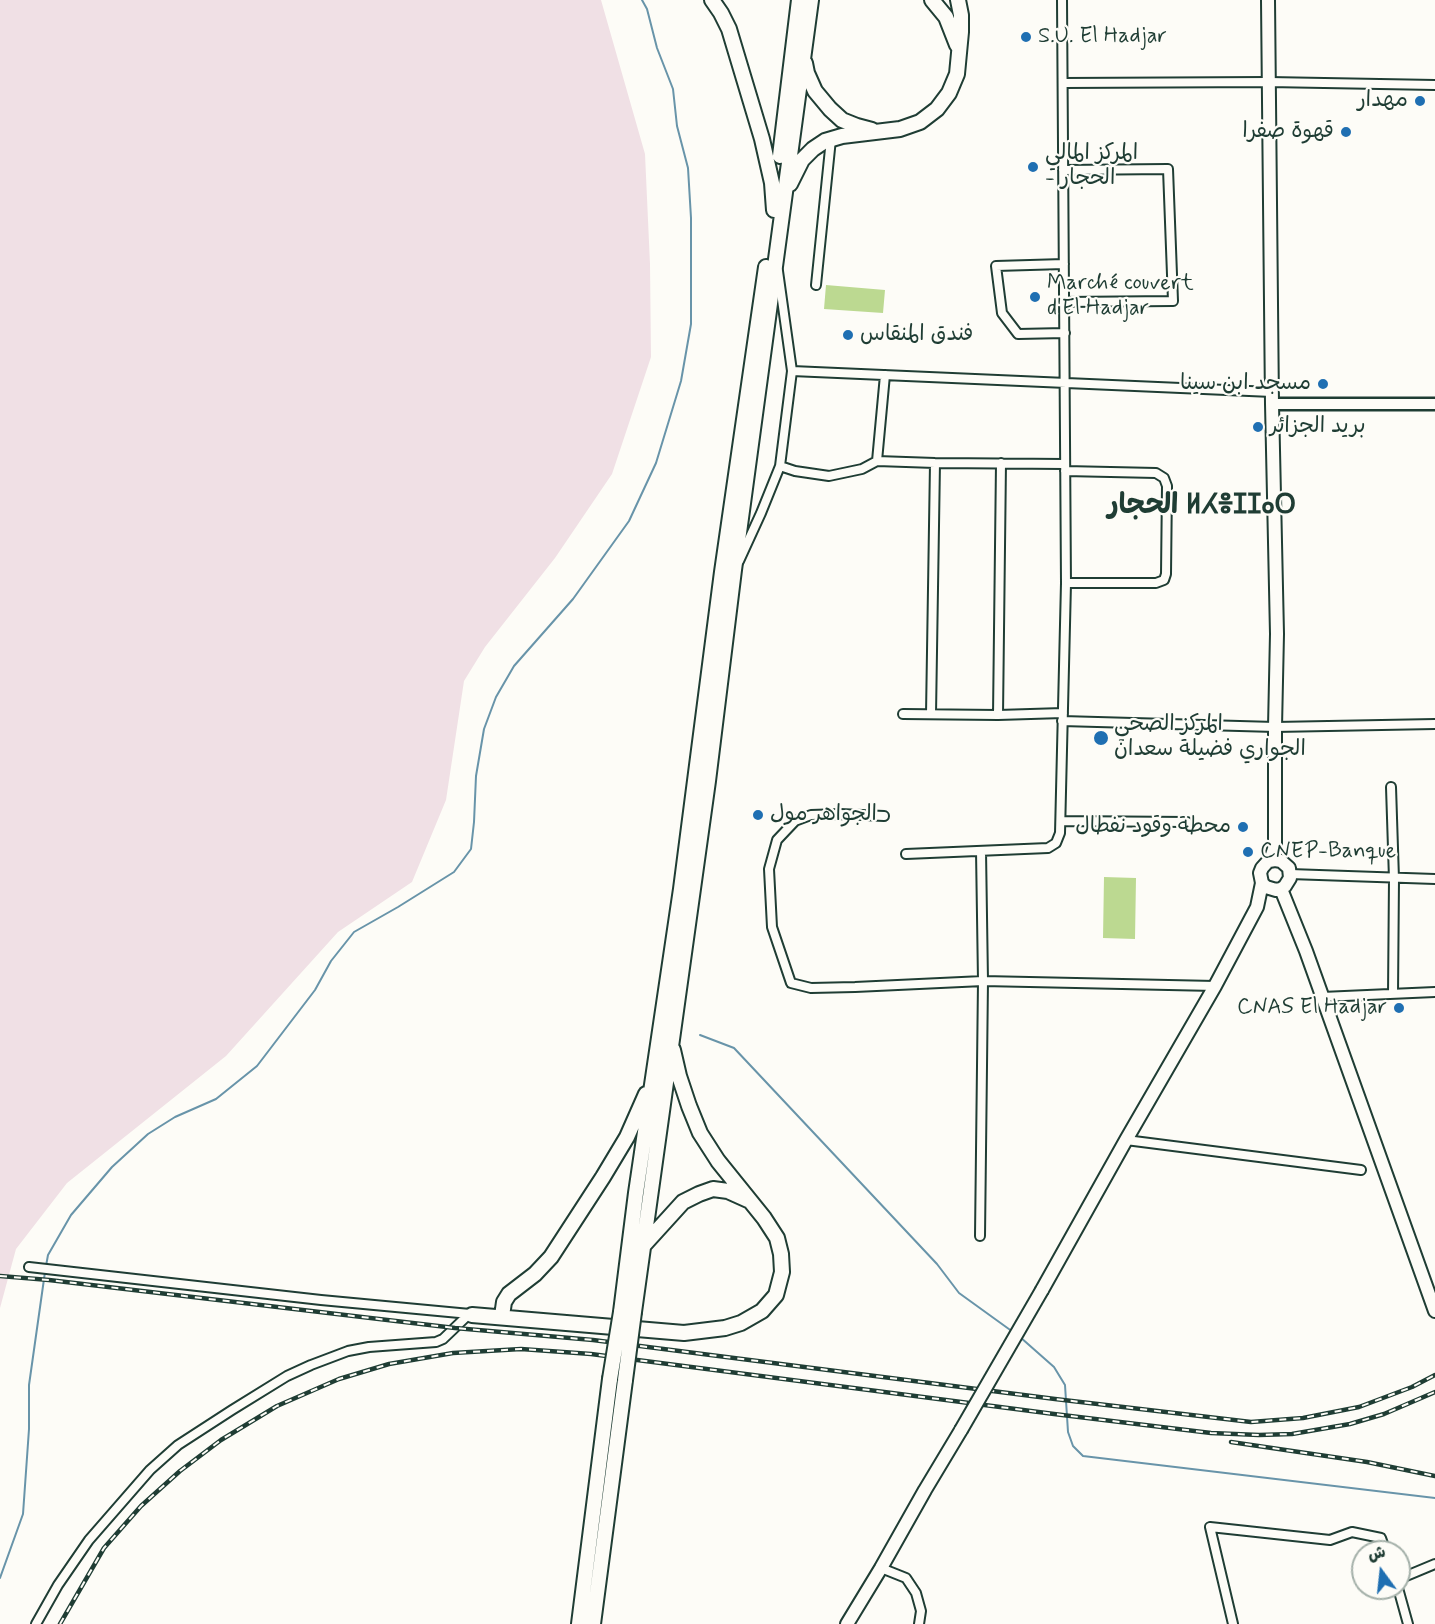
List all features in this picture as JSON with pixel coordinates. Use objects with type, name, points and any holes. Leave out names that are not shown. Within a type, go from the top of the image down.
[{"type":"highway","points":[[712,0],[729,29]]},
{"type":"highway","points":[[725,0],[724,10],[729,29],[779,205]]},
{"type":"highway","points":[[579,1624],[610,1379],[643,1246],[708,781],[776,256],[799,0]]},
{"type":"highway","points":[[593,1624],[625,1380],[627,1312],[654,1075],[724,561],[811,0]]},
{"type":"highway","points":[[932,0],[946,17],[959,53]]},
{"type":"highway","points":[[779,205],[802,160],[820,144],[842,136],[890,131],[910,126],[920,122],[937,109],[949,93],[957,74],[961,15],[958,0]]},
{"type":"highway","points":[[961,15],[966,0]]},
{"type":"highway","points":[[804,53],[807,73],[815,91],[830,109],[842,120],[880,131]]},
{"type":"highway","points":[[472,1315],[684,1333],[725,1328],[741,1323],[762,1311],[776,1295],[782,1272],[777,1238],[764,1218],[718,1161],[700,1133],[679,1076],[671,1042]]},
{"type":"highway","points":[[502,1316],[504,1302],[509,1294],[535,1274],[551,1257],[603,1177],[627,1137],[654,1075]]},
{"type":"highway","points":[[643,1246],[683,1202],[699,1194],[713,1189],[728,1191],[750,1201]]},
{"type":"main road","points":[[1268,0],[1277,634],[1275,861]]},
{"type":"main road","points":[[1272,398],[1435,404]]},
{"type":"main road","points":[[847,1624],[1042,1290],[1215,986],[1257,906],[1262,883],[1260,873],[1265,864],[1275,861],[1289,868],[1288,883],[1257,906]]},
{"type":"main road","points":[[1262,883],[1266,887],[1278,889]]},
{"type":"main road","points":[[1278,889],[1322,997],[1435,1311]]},
{"type":"street","points":[[906,854],[1048,848],[1059,838],[1066,583],[1062,0]]},
{"type":"street","points":[[1063,83],[1269,82],[1435,85]]},
{"type":"street","points":[[816,285],[831,139]]},
{"type":"street","points":[[1064,170],[1168,169],[1173,301],[1064,302]]},
{"type":"street","points":[[734,570],[780,466],[792,371],[776,256]]},
{"type":"street","points":[[1064,264],[996,266],[1002,313],[1018,334],[1065,333]]},
{"type":"street","points":[[792,371],[1065,382],[1272,398]]},
{"type":"street","points":[[877,461],[885,375]]},
{"type":"street","points":[[780,466],[795,471],[829,476],[862,469],[877,461],[1001,463],[1156,473],[1164,478],[1167,486],[1166,574],[1162,582],[1066,583]]},
{"type":"street","points":[[931,714],[935,463]]},
{"type":"street","points":[[998,715],[1001,463]]},
{"type":"street","points":[[903,714],[1063,717],[1275,727],[1435,724]]},
{"type":"street","points":[[1391,787],[1394,879],[1393,994]]},
{"type":"street","points":[[884,816],[811,815],[795,822],[777,840],[769,869],[772,927],[791,983],[811,988],[983,981],[1215,986]]},
{"type":"street","points":[[1061,821],[1187,822]]},
{"type":"street","points":[[980,1236],[983,981],[981,851]]},
{"type":"street","points":[[1290,874],[1435,879]]},
{"type":"street","points":[[1322,997],[1435,992]]},
{"type":"street","points":[[1126,1140],[1361,1170]]},
{"type":"street","points":[[29,1267],[472,1315]]},
{"type":"street","points":[[36,1624],[58,1585],[89,1540],[150,1470],[178,1445],[287,1376],[311,1365],[348,1351],[369,1347],[436,1342],[444,1339],[466,1317],[472,1315]]},
{"type":"street","points":[[1233,1624],[1210,1527],[1330,1540],[1352,1532],[1382,1540]]},
{"type":"street","points":[[1411,1574],[1435,1564]]},
{"type":"street","points":[[881,1568],[906,1578],[916,1593],[921,1611],[919,1624]]},
{"type":"street","points":[[1401,1600],[1408,1624]]},
{"type":"shaded area","points":[[0,0],[601,0],[645,154],[651,357],[612,474],[555,558],[485,647],[464,681],[446,800],[412,882],[338,932],[226,1056],[67,1183],[16,1249],[0,1308]]},
{"type":"green space","points":[[826,285],[885,290],[883,313],[824,309]]},
{"type":"green space","points":[[1104,877],[1136,878],[1135,939],[1103,938]]},
{"type":"waterway","points":[[46,1266],[48,1255],[71,1215],[112,1167],[148,1134],[175,1117],[216,1099],[257,1066],[315,990],[331,961],[354,932],[454,872],[471,849],[476,776],[484,729],[496,697],[514,666],[573,599],[629,521],[656,463],[681,381],[691,324],[691,218],[688,168],[677,126],[673,89],[642,0]]},
{"type":"waterway","points":[[700,1035],[734,1048],[937,1264],[959,1293],[1013,1332]]},
{"type":"waterway","points":[[0,1578],[23,1514],[29,1429],[29,1385],[45,1272]]},
{"type":"waterway","points":[[1020,1337],[1054,1367],[1065,1385],[1068,1432],[1073,1446],[1083,1456],[1435,1498]]},
{"type":"railway","points":[[0,1276],[455,1328],[593,1340],[1251,1422],[1303,1418],[1359,1407],[1412,1387],[1435,1375]]},
{"type":"railway","points":[[60,1624],[104,1548],[141,1506],[180,1471],[221,1440],[277,1406],[339,1379],[389,1364],[453,1353],[521,1349],[591,1354],[1054,1414],[1211,1433],[1259,1435],[1292,1434],[1350,1424],[1384,1414],[1435,1392]]},
{"type":"railway","points":[[1231,1442],[1367,1462],[1435,1476]]},
{"type":"place","name":"S.U. El Hadjar","points":[[1026,37]]},
{"type":"place","name":"مهدار","points":[[1420,101]]},
{"type":"place","name":"قهوة صفرا","points":[[1346,132]]},
{"type":"place","name":"المركز المالي - الحجار","points":[[1033,167]]},
{"type":"place","name":"Marché couvert d'El Hadjar","points":[[1035,297]]},
{"type":"place","name":"فندق المنقاس","points":[[848,335]]},
{"type":"place","name":"مسجد ابن سينا","points":[[1323,384]]},
{"type":"place","name":"بريد الجزائر","points":[[1258,427]]},
{"type":"place","name":"المركز الصحي الجواري فضيلة سعدان","points":[[1101,738]]},
{"type":"place","name":"الجواهر مول","points":[[758,815]]},
{"type":"place","name":"محطة وقود نفطال","points":[[1243,827]]},
{"type":"place","name":"CNEP-Banque","points":[[1248,852]]},
{"type":"place","name":"CNAS El Hadjar","points":[[1399,1008]]},
{"type":"district","name":"الحجار ⵍⵃⴻⵊⵊⴰⵔ","points":[[1202,507]]}]
